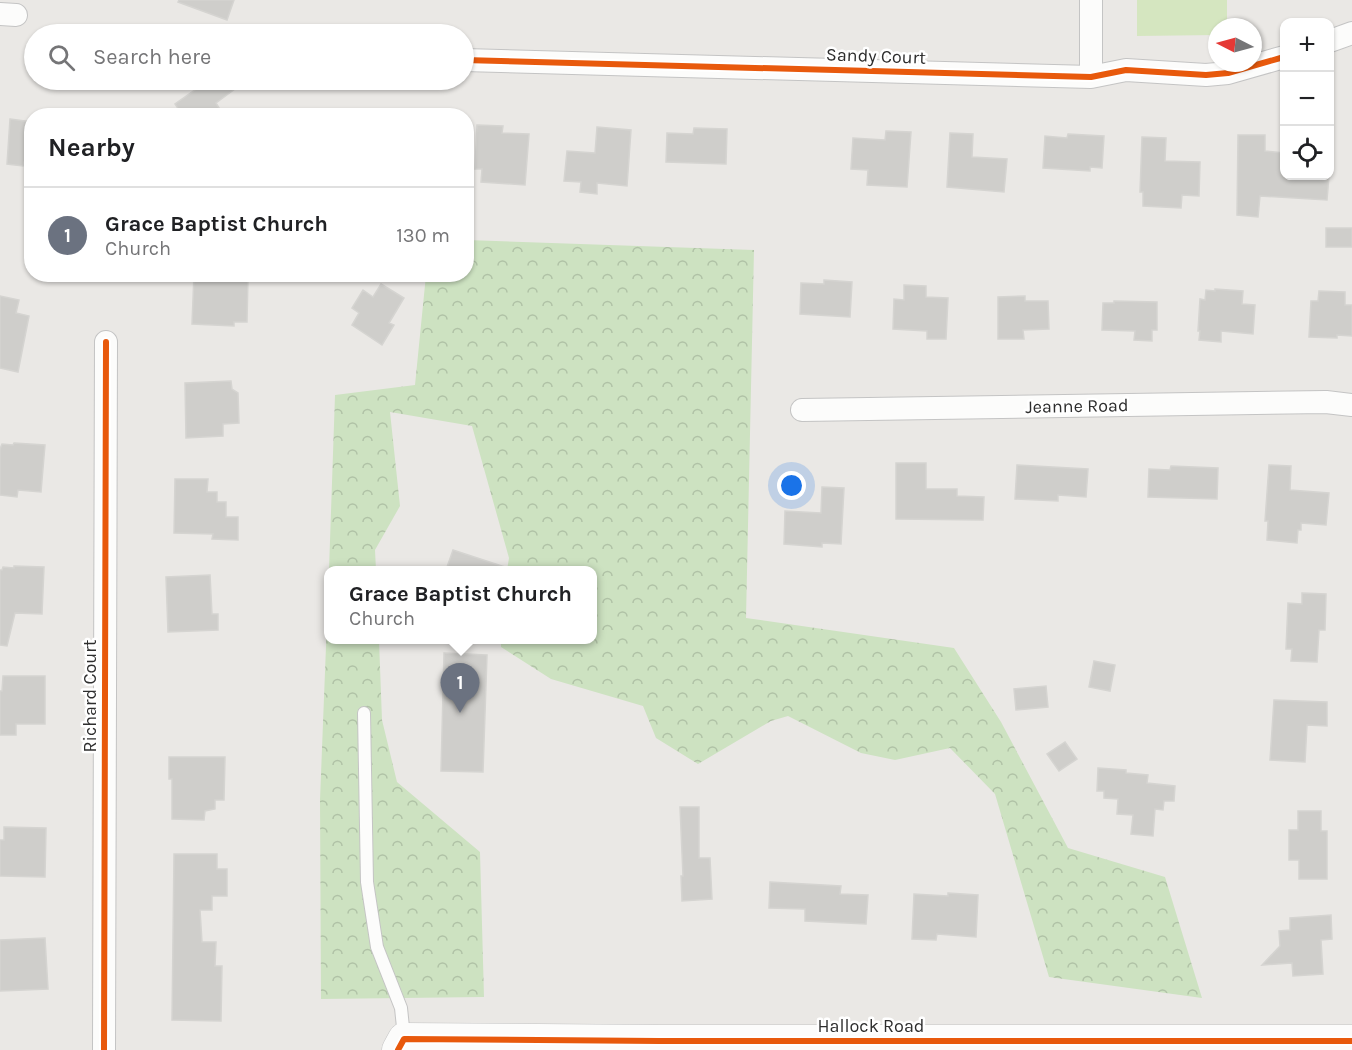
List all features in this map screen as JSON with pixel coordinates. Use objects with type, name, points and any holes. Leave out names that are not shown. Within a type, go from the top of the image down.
[{"type":"street","points":[[1091,77],[1092,0]]},
{"type":"street","points":[[1334,39],[1352,33]]},
{"type":"street","name":"Sandy Court","points":[[474,60],[1091,77],[1126,70],[1206,75],[1228,73],[1280,58]]},
{"type":"street","name":"Richard Court","points":[[104,1050],[106,342]]},
{"type":"street","name":"Jeanne Road","points":[[801,410],[1326,402],[1352,405]]},
{"type":"street","name":"Hallock Road","points":[[401,1044],[648,1041],[1352,1041]]},
{"type":"lane","points":[[364,713],[367,882],[376,947],[401,1008],[401,1044]]},
{"type":"green space","points":[[1137,0],[1227,0],[1227,18],[1208,18],[1208,35],[1137,36]]},
{"type":"green space","points":[[474,240],[754,250],[746,618],[954,648],[1001,722],[1068,848],[1165,877],[1202,998],[1049,977],[995,794],[950,748],[895,760],[861,753],[788,716],[771,721],[698,764],[656,738],[643,706],[551,679],[501,647],[501,644],[597,644],[597,566],[508,566],[509,558],[472,426],[390,412],[400,506],[375,550],[376,566],[329,566],[335,395],[415,385],[425,282],[474,282]]},
{"type":"green space","points":[[326,644],[379,644],[382,720],[397,782],[480,852],[484,997],[321,999],[320,800]]},
{"type":"building","points":[[179,0],[234,0],[227,20],[178,2]]},
{"type":"building","points":[[195,90],[234,90],[216,103],[219,108],[178,108],[175,104]]},
{"type":"building","points":[[10,119],[24,121],[23,166],[7,164]]},
{"type":"building","points":[[477,125],[503,126],[502,133],[529,134],[525,185],[481,182],[482,169],[475,169]]},
{"type":"building","points":[[597,127],[631,130],[627,186],[597,183],[597,194],[580,192],[581,182],[564,181],[567,151],[595,153]]},
{"type":"building","points":[[694,128],[727,129],[726,164],[666,162],[667,133],[693,134]]},
{"type":"building","points":[[886,131],[911,132],[907,187],[867,185],[868,170],[851,169],[853,138],[885,140]]},
{"type":"building","points":[[950,133],[973,134],[972,157],[1007,159],[1004,192],[947,187]]},
{"type":"building","points":[[1068,134],[1104,136],[1102,168],[1090,167],[1090,171],[1043,168],[1045,136],[1067,138]]},
{"type":"building","points":[[1238,135],[1265,135],[1265,151],[1280,153],[1280,180],[1329,180],[1327,200],[1260,196],[1258,217],[1237,215]]},
{"type":"building","points":[[1142,137],[1166,138],[1165,161],[1200,162],[1199,196],[1182,195],[1181,208],[1143,206],[1143,192],[1140,192]]},
{"type":"building","points":[[1326,228],[1352,228],[1352,247],[1326,247]]},
{"type":"building","points":[[824,280],[852,282],[850,317],[800,314],[801,283],[824,284]]},
{"type":"building","points":[[194,282],[248,282],[247,322],[234,322],[234,326],[192,324]]},
{"type":"building","points":[[381,284],[404,298],[389,323],[394,325],[382,345],[352,325],[359,313],[352,308],[363,290],[373,297]]},
{"type":"building","points":[[904,285],[926,286],[926,297],[948,298],[946,339],[927,339],[927,331],[893,329],[894,299],[904,300]]},
{"type":"building","points":[[1215,289],[1243,291],[1242,304],[1255,305],[1253,334],[1221,331],[1221,342],[1199,340],[1200,299],[1205,300],[1206,290],[1215,291]]},
{"type":"building","points":[[1319,291],[1345,292],[1345,305],[1352,305],[1352,336],[1309,337],[1311,301],[1318,301]]},
{"type":"building","points":[[0,296],[19,300],[16,313],[29,316],[18,372],[0,368]]},
{"type":"building","points":[[1025,296],[1025,301],[1048,301],[1049,329],[1023,330],[1024,339],[998,339],[998,297]]},
{"type":"building","points":[[1114,301],[1157,302],[1157,330],[1152,330],[1152,341],[1134,340],[1135,331],[1102,330],[1103,303],[1114,303]]},
{"type":"building","points":[[231,381],[232,389],[238,393],[239,423],[223,424],[223,436],[186,438],[185,383]]},
{"type":"building","points":[[14,443],[45,445],[41,492],[18,490],[17,497],[0,495],[0,449],[2,444],[13,445]]},
{"type":"building","points":[[896,463],[926,463],[926,489],[957,489],[957,496],[984,497],[983,520],[896,519]]},
{"type":"building","points":[[1017,465],[1088,469],[1086,497],[1058,495],[1058,501],[1015,499]]},
{"type":"building","points":[[1269,465],[1291,466],[1290,490],[1329,493],[1326,525],[1301,523],[1297,543],[1267,540],[1268,521],[1265,521]]},
{"type":"building","points":[[1171,466],[1218,468],[1217,499],[1148,497],[1149,469],[1170,470]]},
{"type":"building","points":[[175,479],[208,479],[207,492],[217,492],[217,502],[226,502],[226,517],[238,517],[238,540],[212,539],[213,534],[174,533]]},
{"type":"building","points":[[822,487],[844,488],[841,544],[822,543],[822,547],[784,544],[785,511],[821,513]]},
{"type":"building","points":[[453,550],[502,566],[447,566]]},
{"type":"building","points":[[14,566],[44,567],[42,614],[15,613],[7,646],[0,645],[0,570],[3,567],[14,568]]},
{"type":"building","points":[[210,575],[212,614],[218,614],[218,630],[168,632],[166,577]]},
{"type":"building","points":[[1302,593],[1326,594],[1325,630],[1319,630],[1317,662],[1291,661],[1292,649],[1286,649],[1288,603],[1302,604]]},
{"type":"building","points":[[444,653],[487,655],[483,772],[441,771]]},
{"type":"building","points":[[1094,661],[1115,665],[1110,691],[1089,687]]},
{"type":"building","points":[[3,676],[45,676],[45,724],[16,724],[16,735],[0,735],[0,691],[2,691]]},
{"type":"building","points":[[1046,686],[1048,707],[1016,710],[1014,689]]},
{"type":"building","points":[[1274,700],[1327,702],[1327,726],[1307,725],[1305,762],[1270,760]]},
{"type":"building","points":[[1065,742],[1077,759],[1059,771],[1047,754]]},
{"type":"building","points":[[169,757],[225,757],[224,800],[215,800],[215,809],[205,811],[204,820],[172,819],[172,779],[169,779]]},
{"type":"building","points":[[1098,768],[1126,770],[1126,773],[1148,775],[1147,783],[1175,786],[1174,801],[1164,801],[1163,810],[1155,809],[1153,836],[1131,834],[1133,815],[1117,814],[1118,799],[1104,798],[1104,791],[1097,791]]},
{"type":"building","points":[[680,807],[699,807],[699,858],[710,858],[712,899],[682,901]]},
{"type":"building","points":[[1298,811],[1321,811],[1321,831],[1327,831],[1327,879],[1299,879],[1299,860],[1289,860],[1289,830],[1298,830]]},
{"type":"building","points":[[4,827],[46,828],[45,877],[0,876],[0,840],[4,840]]},
{"type":"building","points":[[174,854],[217,854],[217,869],[227,869],[227,896],[212,896],[212,910],[200,910],[202,942],[216,942],[215,966],[222,966],[221,1021],[172,1020]]},
{"type":"building","points":[[770,882],[841,886],[840,894],[868,895],[866,924],[805,921],[805,909],[769,908]]},
{"type":"building","points":[[948,893],[978,895],[976,937],[937,934],[936,940],[912,939],[914,894],[948,896]]},
{"type":"building","points":[[1331,915],[1332,939],[1321,940],[1323,974],[1293,976],[1292,963],[1262,965],[1280,946],[1279,931],[1290,930],[1290,918]]},
{"type":"building","points":[[45,938],[48,989],[0,991],[0,940]]},
{"type":"cycle path","points":[[474,60],[1091,77],[1126,70],[1206,75],[1228,73],[1280,58]]},
{"type":"cycle path","points":[[104,1050],[106,342]]},
{"type":"cycle path","points":[[398,1050],[404,1039],[1352,1041]]},
{"type":"place","name":"Grace Baptist Church","points":[[460,713]]}]
